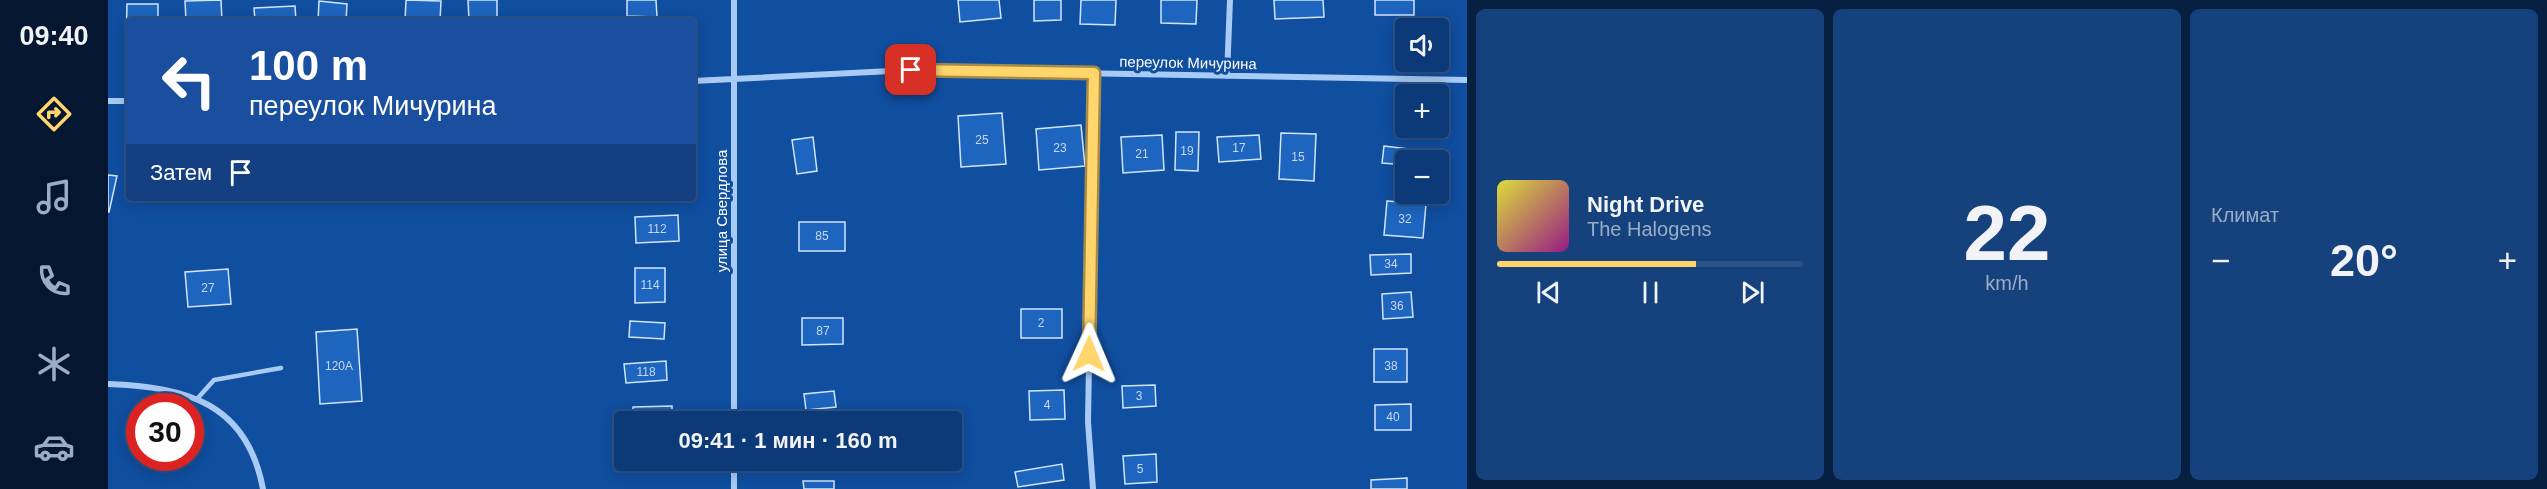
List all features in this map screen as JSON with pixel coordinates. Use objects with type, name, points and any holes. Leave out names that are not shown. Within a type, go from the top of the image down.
[{"type":"street","name":"улица Свердлова","points":[[734,0],[734,411]]},
{"type":"street","points":[[1227,76],[1230,0]]},
{"type":"street","name":"переулок Мичурина","points":[[696,81],[911,70],[1467,80]]},
{"type":"street","points":[[1093,489],[1088,422],[1094,73]]},
{"type":"street","points":[[108,101],[126,101]]},
{"type":"street","points":[[108,384],[175,393]]},
{"type":"street","points":[[204,404],[238,426],[259,465],[263,489]]},
{"type":"street","points":[[734,471],[734,489]]},
{"type":"lane","points":[[202,393],[214,380],[281,368]]},
{"type":"building","points":[[221,0],[222,18],[186,18],[185,1]]},
{"type":"building","points":[[406,0],[441,1],[440,18],[405,18]]},
{"type":"building","points":[[406,0],[441,1],[440,18],[405,18]]},
{"type":"building","points":[[468,0],[497,0],[497,18],[469,18]]},
{"type":"building","points":[[468,0],[497,0],[497,18],[469,18]]},
{"type":"building","points":[[627,0],[656,0],[657,17],[627,16]]},
{"type":"building","points":[[958,0],[999,0],[1001,18],[960,22]]},
{"type":"building","points":[[1034,0],[1061,0],[1061,20],[1034,21]]},
{"type":"building","points":[[1081,0],[1116,0],[1115,25],[1080,24]]},
{"type":"building","points":[[1161,0],[1197,0],[1196,24],[1161,23]]},
{"type":"building","points":[[1274,0],[1323,0],[1324,17],[1275,19]]},
{"type":"building","points":[[1375,0],[1414,0],[1414,15],[1375,15]]},
{"type":"building","points":[[319,1],[347,4],[346,18],[318,18]]},
{"type":"building","points":[[127,4],[158,4],[158,18],[127,18]]},
{"type":"building","points":[[295,6],[296,18],[255,18],[254,8]]},
{"type":"building","points":[[1002,113],[1006,164],[961,167],[958,116]]},
{"type":"building","points":[[1081,125],[1085,166],[1039,170],[1036,129]]},
{"type":"building","points":[[1176,132],[1199,132],[1198,171],[1175,170]]},
{"type":"building","points":[[1281,133],[1316,134],[1314,181],[1279,179]]},
{"type":"building","points":[[1162,135],[1164,170],[1123,173],[1121,137]]},
{"type":"building","points":[[1259,135],[1261,159],[1219,162],[1217,137]]},
{"type":"building","points":[[813,137],[817,171],[797,174],[792,140]]},
{"type":"building","points":[[1384,146],[1417,150],[1395,150],[1395,164],[1382,163]]},
{"type":"building","points":[[108,175],[117,176],[109,212],[108,212]]},
{"type":"building","points":[[629,201],[667,201],[667,202]]},
{"type":"building","points":[[1387,201],[1395,202],[1395,204],[1426,204],[1423,238],[1384,235]]},
{"type":"building","points":[[678,215],[679,241],[636,243],[635,217]]},
{"type":"building","points":[[799,222],[845,222],[845,251],[799,251]]},
{"type":"building","points":[[1411,254],[1411,273],[1371,275],[1370,255]]},
{"type":"building","points":[[635,268],[665,268],[665,302],[635,303]]},
{"type":"building","points":[[228,269],[231,304],[188,307],[185,272]]},
{"type":"building","points":[[1411,292],[1413,317],[1383,319],[1382,294]]},
{"type":"building","points":[[1021,309],[1062,309],[1062,338],[1021,338]]},
{"type":"building","points":[[802,318],[843,318],[843,344],[802,345]]},
{"type":"building","points":[[630,321],[665,323],[664,339],[629,337]]},
{"type":"building","points":[[357,329],[362,401],[320,404],[316,332]]},
{"type":"building","points":[[1374,349],[1407,349],[1407,382],[1374,382]]},
{"type":"building","points":[[666,361],[667,380],[626,383],[624,364]]},
{"type":"building","points":[[1155,385],[1156,406],[1123,408],[1122,386]]},
{"type":"building","points":[[1064,390],[1065,419],[1030,420],[1029,391]]},
{"type":"building","points":[[834,391],[836,407],[806,410],[804,394]]},
{"type":"building","points":[[1411,404],[1411,430],[1375,430],[1375,405]]},
{"type":"building","points":[[672,406],[672,411],[633,411],[633,407]]},
{"type":"building","points":[[1156,454],[1157,482],[1125,484],[1123,456]]},
{"type":"building","points":[[1062,464],[1064,480],[1018,487],[1015,472]]},
{"type":"building","points":[[1407,478],[1407,489],[1371,489],[1371,480]]},
{"type":"building","points":[[803,481],[834,481],[834,489],[804,489]]},
{"type":"route","points":[[911,70],[1094,73],[1089,354]]}]
